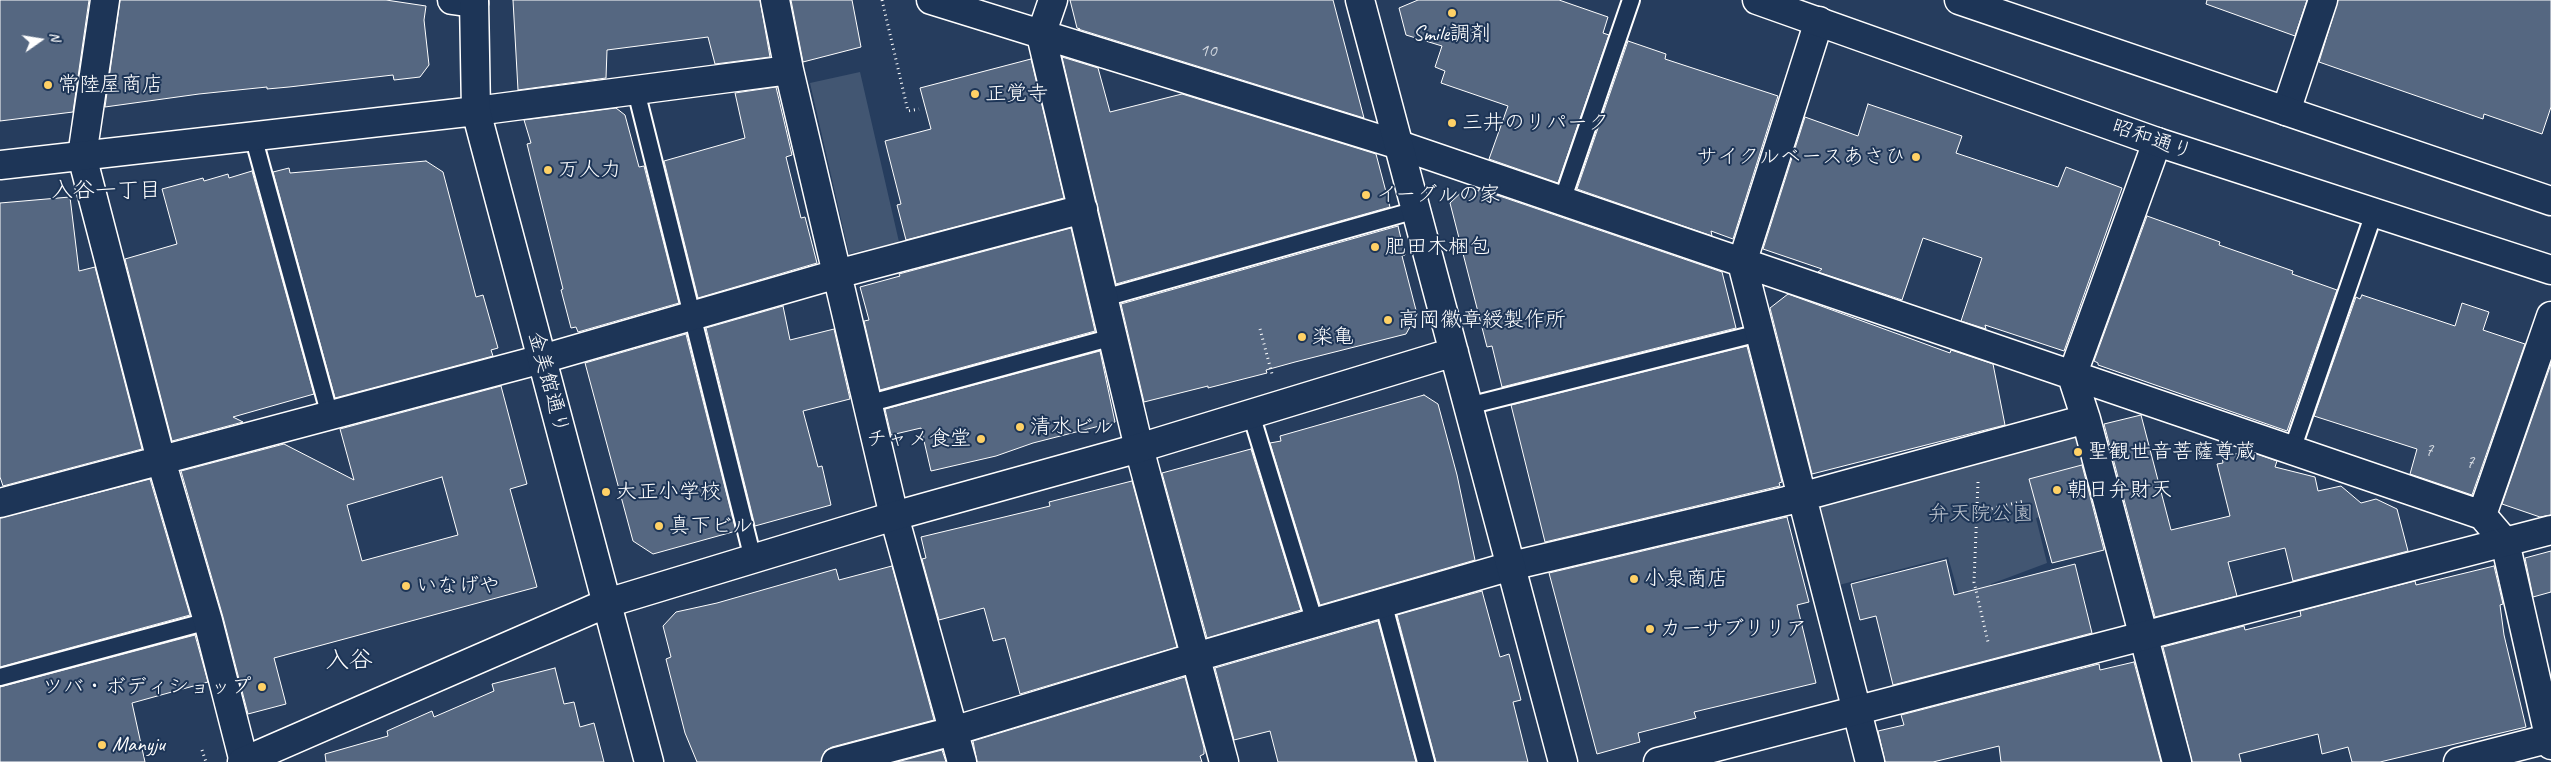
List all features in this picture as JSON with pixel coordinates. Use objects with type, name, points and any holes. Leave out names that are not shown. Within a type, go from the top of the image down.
[{"type":"main road","points":[[105,0],[82,156],[161,460],[208,621],[243,762],[607,603],[894,516],[1139,448],[1454,352]]},
{"type":"main road","points":[[775,0],[789,70],[894,516],[962,762]]},
{"type":"main road","points":[[931,0],[1399,145],[2482,515],[2505,542],[2550,740],[2458,762]]},
{"type":"main road","points":[[1053,0],[1041,35],[1139,448],[1224,762]]},
{"type":"main road","points":[[1360,0],[1563,762]]},
{"type":"main road","name":"昭和通り","points":[[1757,0],[2157,142],[2551,270]]},
{"type":"main road","points":[[1959,0],[2551,201]]},
{"type":"main road","points":[[2286,111],[2323,0]]},
{"type":"main road","name":"金美館通り","points":[[467,1],[476,111],[650,762]]},
{"type":"main road","points":[[1819,21],[1742,263],[1870,762]]},
{"type":"main road","points":[[0,165],[476,111],[789,70]]},
{"type":"main road","points":[[2157,142],[2072,376],[2086,418],[2177,762]]},
{"type":"main road","points":[[0,503],[542,359],[838,274],[1083,209]]},
{"type":"main road","points":[[2482,515],[2551,316]]},
{"type":"main road","points":[[836,762],[954,731],[1196,657],[1511,566],[1801,497],[2086,418]]},
{"type":"main road","points":[[1658,762],[2551,530]]},
{"type":"lane","points":[[1562,202],[1631,0]]},
{"type":"lane","points":[[636,91],[753,559]]},
{"type":"lane","points":[[253,136],[330,416]]},
{"type":"lane","points":[[1104,298],[1416,210]]},
{"type":"lane","points":[[2292,450],[2374,213]]},
{"type":"lane","points":[[1468,406],[1759,333]]},
{"type":"lane","points":[[867,404],[1113,337]]},
{"type":"lane","points":[[1251,414],[1315,623]]},
{"type":"lane","points":[[1384,602],[1426,762]]},
{"type":"lane","points":[[0,677],[208,621]]},
{"type":"path","points":[[882,0],[908,112],[919,109]]},
{"type":"path","points":[[1260,329],[1272,375]]},
{"type":"path","points":[[1979,448],[1974,582],[1996,674]]},
{"type":"path","points":[[1977,512],[2024,501]]},
{"type":"path","points":[[202,750],[206,762]]},
{"type":"green space","points":[[860,72],[899,242],[849,254],[810,83]]},
{"type":"green space","name":"弁天院公園","points":[[2077,434],[2094,504],[2036,518],[2047,563],[1991,584],[2006,651],[1977,659],[1948,557],[1835,586],[1809,502]]},
{"type":"building","points":[[0,0],[89,0],[73,112],[0,121]]},
{"type":"building","points":[[120,0],[386,0],[426,6],[424,20],[429,65],[420,77],[394,80],[393,75],[289,87],[267,89],[267,87],[105,107]]},
{"type":"building","points":[[513,0],[760,0],[770,57],[715,64],[708,37],[607,50],[606,78],[518,90]]},
{"type":"building","points":[[791,0],[852,0],[861,47],[803,62]]},
{"type":"building","points":[[1070,0],[1333,0],[1364,118],[1078,29],[1080,29],[1077,28]]},
{"type":"building","points":[[1418,0],[1559,0],[1608,17],[1603,33],[1609,35],[1558,183],[1489,159],[1508,106],[1441,83],[1445,71],[1435,67],[1442,46],[1406,35],[1399,8]]},
{"type":"building","points":[[2207,0],[2307,0],[2295,36],[2206,4]]},
{"type":"building","points":[[2338,0],[2551,0],[2551,107],[2542,134],[2484,114],[2483,119],[2319,62]]},
{"type":"building","points":[[1628,41],[1666,54],[1665,59],[1778,96],[1733,239],[1711,231],[1712,236],[1577,189]]},
{"type":"building","points":[[1062,57],[1098,68],[1110,112],[1182,94],[1376,154],[1390,207],[1116,284]]},
{"type":"building","points":[[1031,59],[1064,198],[906,240],[897,205],[901,204],[885,141],[931,129],[920,88]]},
{"type":"building","points":[[776,87],[792,155],[786,157],[801,218],[805,217],[817,263],[698,298],[664,161],[745,138],[735,93]]},
{"type":"building","points":[[1868,104],[1962,136],[1956,153],[2058,187],[2066,167],[2122,188],[2064,351],[1985,325],[1986,329],[1961,321],[1982,258],[1923,238],[1902,300],[1818,272],[1822,269],[1763,249],[1805,117],[1858,136]]},
{"type":"building","points":[[616,108],[625,115],[639,167],[644,166],[679,303],[578,332],[576,327],[571,328],[561,290],[563,289],[527,144],[531,143],[524,120]]},
{"type":"building","points":[[426,161],[443,172],[476,297],[483,295],[498,348],[491,350],[493,356],[335,398],[273,172],[289,168],[290,173]]},
{"type":"building","points":[[252,171],[314,394],[233,417],[243,422],[172,441],[125,259],[177,244],[162,189],[203,178],[204,181],[228,174],[229,178]]},
{"type":"building","points":[[1467,187],[1479,191],[1479,189],[1722,272],[1736,328],[1502,387],[1492,346],[1487,347],[1450,203]]},
{"type":"building","points":[[70,197],[79,271],[95,267],[142,449],[3,486],[0,477],[0,203]]},
{"type":"building","points":[[2147,216],[2220,242],[2219,245],[2293,271],[2292,274],[2337,290],[2287,431],[2098,365],[2094,361]]},
{"type":"building","points":[[1398,226],[1405,255],[1402,256],[1417,314],[1406,334],[1266,370],[1267,373],[1144,402],[1121,304]]},
{"type":"building","points":[[1071,228],[1095,331],[880,390],[864,321],[869,320],[860,287],[900,276],[899,274]]},
{"type":"building","points":[[1788,294],[1950,353],[1951,350],[1993,364],[2005,425],[1812,474],[1770,308]]},
{"type":"building","points":[[2362,295],[2455,326],[2462,303],[2489,312],[2483,330],[2525,344],[2472,495],[2410,474],[2417,449],[2314,416],[2356,297],[2360,299]]},
{"type":"building","points":[[783,306],[790,340],[834,329],[850,399],[803,411],[818,467],[822,466],[831,505],[755,526],[706,328]]},
{"type":"building","points":[[686,334],[736,531],[653,554],[633,541],[585,363]]},
{"type":"building","points":[[1747,346],[1782,482],[1779,483],[1780,486],[1545,542],[1511,405]]},
{"type":"building","points":[[1100,351],[1115,422],[1033,443],[996,456],[931,471],[921,428],[891,435],[885,409]]},
{"type":"building","points":[[2551,364],[2551,515],[2540,517],[2502,504]]},
{"type":"building","points":[[501,386],[527,484],[510,489],[537,587],[274,658],[286,704],[248,714],[223,617],[181,471],[284,444],[354,480],[340,429]],"holes":[[[442,477],[458,535],[362,561],[347,505]]]},
{"type":"building","points":[[1424,395],[1438,404],[1457,475],[1475,560],[1320,605],[1270,443],[1281,441],[1280,436]]},
{"type":"building","points":[[2141,415],[2171,530],[2230,516],[2217,464],[2223,463],[2222,457],[2248,451],[2277,461],[2275,467],[2315,477],[2318,491],[2341,486],[2361,503],[2376,499],[2397,509],[2408,551],[2293,581],[2285,548],[2228,562],[2237,596],[2155,617],[2104,424]]},
{"type":"building","points":[[1251,449],[1301,610],[1207,638],[1162,473]]},
{"type":"building","points":[[2082,465],[2104,550],[2052,563],[2029,479]]},
{"type":"building","points":[[150,479],[190,615],[0,667],[0,518]]},
{"type":"building","points":[[1132,481],[1177,647],[1020,694],[1005,638],[993,641],[984,608],[939,620],[922,559],[926,558],[921,537],[1050,506],[1049,502]]},
{"type":"building","points":[[1787,517],[1809,602],[1797,605],[1816,683],[1694,712],[1696,718],[1638,733],[1640,742],[1597,754],[1549,573]]},
{"type":"building","points":[[2551,551],[2551,592],[2533,597],[2525,558]]},
{"type":"building","points":[[1946,560],[1954,595],[2075,564],[2092,633],[1893,685],[1876,616],[1860,620],[1851,584]]},
{"type":"building","points":[[892,566],[934,720],[832,747],[825,751],[821,762],[697,762],[685,733],[666,659],[671,657],[663,626],[676,612],[717,603],[836,569],[839,580]]},
{"type":"building","points":[[2494,566],[2503,604],[2500,605],[2504,635],[2526,727],[2380,762],[2352,762],[2348,747],[2322,754],[2318,734],[2239,754],[2241,762],[2192,762],[2163,647],[2244,626],[2245,630],[2301,616],[2300,611],[2415,581],[2416,585]]},
{"type":"building","points":[[1482,591],[1500,657],[1509,654],[1521,700],[1513,702],[1528,762],[1436,762],[1397,615]]},
{"type":"building","points":[[1378,621],[1416,762],[1278,762],[1270,731],[1234,740],[1215,668]]},
{"type":"building","points":[[195,635],[208,682],[132,703],[145,762],[0,762],[0,687]]},
{"type":"building","points":[[2134,662],[2161,762],[2001,762],[1999,746],[1933,762],[1885,762],[1878,731],[1904,725],[1901,715],[2099,664],[2100,670]]},
{"type":"building","points":[[555,668],[564,704],[574,702],[580,727],[594,723],[604,762],[326,762],[325,754],[388,736],[387,731],[432,711],[434,717],[494,691],[492,684]]},
{"type":"building","points":[[1185,677],[1204,748],[1204,754],[1200,756],[1202,762],[977,762],[973,741]]},
{"type":"building","points":[[942,750],[946,762],[897,762]]},
{"type":"place","name":"Smile調剤","points":[[1452,13]]},
{"type":"place","name":"常陸屋商店","points":[[48,85]]},
{"type":"place","name":"正覚寺","points":[[975,94]]},
{"type":"place","name":"三井のリパーク","points":[[1452,123]]},
{"type":"place","name":"サイクルベースあさひ","points":[[1916,157]]},
{"type":"place","name":"万人力","points":[[548,170]]},
{"type":"place","name":"イーグルの家","points":[[1366,195]]},
{"type":"place","name":"肥田木梱包","points":[[1375,247]]},
{"type":"place","name":"高岡徽章綬製作所","points":[[1388,320]]},
{"type":"place","name":"楽亀","points":[[1302,337]]},
{"type":"place","name":"清水ビル","points":[[1020,427]]},
{"type":"place","name":"チャメ食堂","points":[[981,439]]},
{"type":"place","name":"聖観世音菩薩尊蔵","points":[[2078,452]]},
{"type":"place","name":"朝日弁財天","points":[[2057,490]]},
{"type":"place","name":"大正小学校","points":[[606,492]]},
{"type":"place","name":"真下ビル","points":[[659,526]]},
{"type":"place","name":"小泉商店","points":[[1634,579]]},
{"type":"place","name":"いなげや","points":[[406,586]]},
{"type":"place","name":"カーサブリリア","points":[[1650,629]]},
{"type":"place","name":"ツバ・ボディショップ","points":[[262,687]]},
{"type":"place","name":"Manyju","points":[[102,745]]},
{"type":"district","name":"入谷一丁目","points":[[106,191]]},
{"type":"district","name":"入谷","points":[[349,661]]}]
